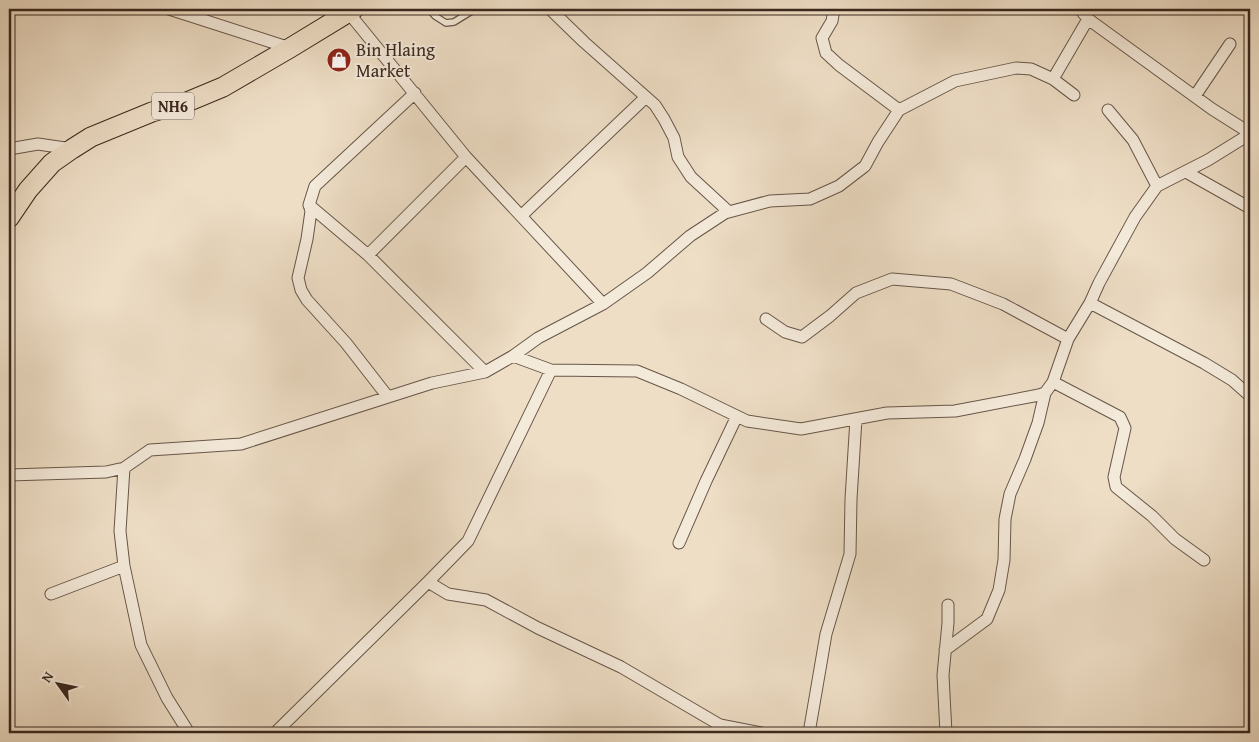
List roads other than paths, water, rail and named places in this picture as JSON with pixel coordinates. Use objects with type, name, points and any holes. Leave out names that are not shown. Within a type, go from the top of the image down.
[{"type":"highway","name":"NH6","points":[[9,218],[28,190],[52,163],[91,137],[152,112],[187,102],[223,87],[351,10]]},
{"type":"street","points":[[550,9],[655,105],[674,138],[678,157],[691,177],[729,212]]},
{"type":"street","points":[[834,9],[832,21],[822,38],[826,53],[899,110]]},
{"type":"street","points":[[945,650],[987,619],[999,590],[1004,560],[1005,519],[1010,494],[1032,441],[1045,393],[1053,382],[1068,339],[1090,303],[1098,283],[1135,217],[1157,186],[1208,160],[1250,134],[1088,19],[1080,9]]},
{"type":"street","points":[[176,10],[290,48]]},
{"type":"street","points":[[351,10],[466,157],[603,304]]},
{"type":"street","points":[[1053,79],[1088,19]]},
{"type":"street","points":[[1194,96],[1230,44]]},
{"type":"street","points":[[9,476],[106,472],[124,468],[150,450],[241,444],[432,383],[484,372],[513,356],[538,338],[603,304],[646,273],[690,236],[725,213],[770,201],[810,199],[839,186],[865,166],[899,110],[955,81],[1016,68],[1031,69],[1053,79],[1074,95]]},
{"type":"street","points":[[388,397],[346,343],[307,300],[298,278],[308,229],[309,205],[315,186],[415,93]]},
{"type":"street","points":[[521,216],[646,97]]},
{"type":"street","points":[[1108,110],[1133,140],[1157,186]]},
{"type":"street","points":[[9,149],[38,144],[72,149]]},
{"type":"street","points":[[368,256],[466,157]]},
{"type":"street","points":[[1186,172],[1250,208]]},
{"type":"street","points":[[309,205],[368,256],[484,372]]},
{"type":"street","points":[[766,319],[785,332],[802,337],[856,293],[892,279],[951,284],[1003,304],[1068,339]]},
{"type":"street","points":[[1090,303],[1204,363],[1232,380],[1250,396]]},
{"type":"street","points":[[513,356],[551,370],[637,372],[748,421],[801,429],[887,413],[955,411],[1045,393]]},
{"type":"street","points":[[275,733],[468,541],[551,370]]},
{"type":"street","points":[[1053,382],[1120,417],[1124,428],[1114,476],[1116,487],[1152,516],[1175,539],[1204,560]]},
{"type":"street","points":[[679,542],[737,416]]},
{"type":"street","points":[[809,733],[826,634],[850,554],[856,418]]},
{"type":"street","points":[[124,468],[120,531],[124,566],[141,645],[167,698],[189,733]]},
{"type":"street","points":[[51,594],[124,566]]},
{"type":"street","points":[[428,582],[448,594],[486,600],[538,628],[621,666],[719,729],[761,733]]},
{"type":"street","points":[[946,733],[942,675],[948,623],[948,605]]},
{"type":"lane","points":[[429,9],[446,24],[454,22],[475,9]]},
{"type":"place","name":"Bin Hlaing Market","points":[[339,60]]}]
